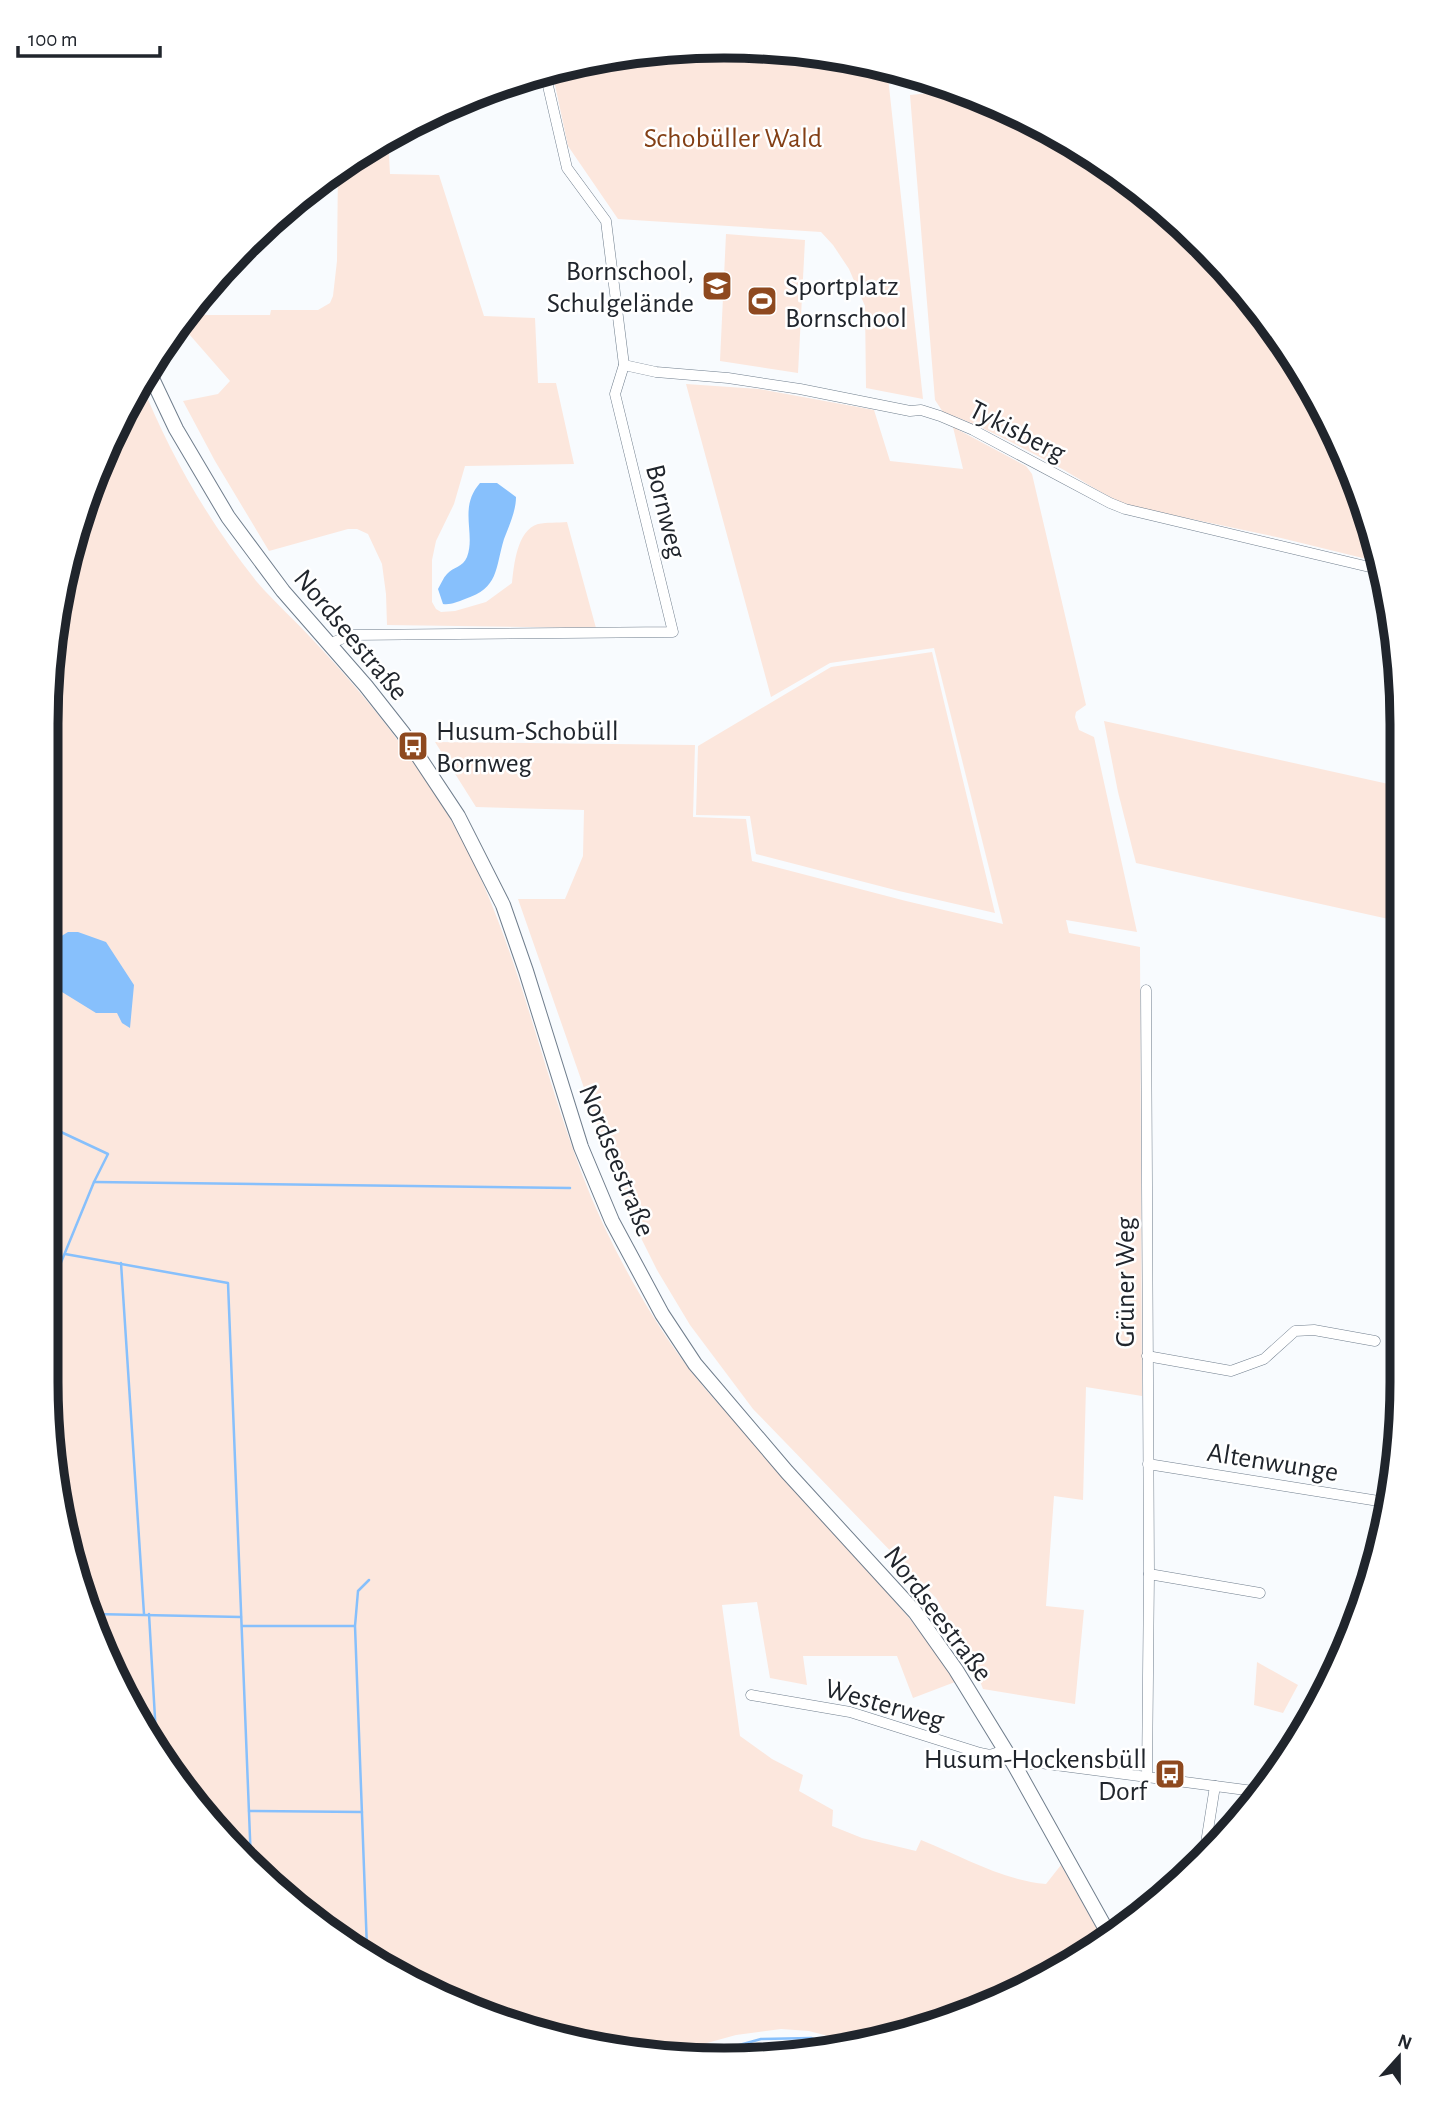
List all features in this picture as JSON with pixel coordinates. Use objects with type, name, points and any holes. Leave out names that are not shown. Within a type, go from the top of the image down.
[{"type":"main road","name":"Nordseestraße","points":[[153,381],[182,439],[228,517],[267,572],[366,686],[413,746],[458,816],[498,894],[526,971],[581,1147],[611,1221],[662,1314],[695,1364],[787,1472],[915,1612],[956,1670],[1006,1750],[1105,1928]]},
{"type":"street","name":"Bornweg","points":[[328,644],[351,635],[673,632],[615,394],[624,365],[606,221],[566,168],[547,82]]},
{"type":"street","name":"Tykisberg","points":[[624,365],[656,372],[728,378],[788,387],[910,411],[921,410],[973,430],[1110,503],[1371,567]]},
{"type":"street","name":"Grüner Weg","points":[[1146,990],[1149,1574],[1147,1778]]},
{"type":"street","points":[[1147,1356],[1231,1371],[1264,1359],[1295,1331],[1314,1330],[1375,1341]]},
{"type":"street","name":"Altenwunge","points":[[1148,1464],[1379,1501]]},
{"type":"street","points":[[1149,1574],[1259,1592]]},
{"type":"street","name":"Westerweg","points":[[751,1695],[850,1712],[980,1753],[990,1755],[1006,1750]]},
{"type":"street","points":[[1015,1766],[1040,1763],[1251,1790]]},
{"type":"street","points":[[1206,1841],[1215,1786]]},
{"type":"green space","name":"Schobüller Wald","points":[[680,59],[768,59],[811,63],[888,78],[923,399],[866,388],[865,306],[849,269],[821,232],[618,219],[568,146],[554,80],[594,71]]},
{"type":"green space","points":[[938,93],[1019,126],[1057,147],[1130,195],[1195,253],[1253,318],[1301,391],[1340,469],[1370,560],[1130,506],[1005,439],[943,412],[935,400],[910,95]]},
{"type":"green space","points":[[389,149],[390,174],[439,175],[484,316],[535,318],[538,383],[556,383],[574,464],[465,466],[454,504],[436,541],[432,560],[432,602],[441,612],[486,602],[512,583],[518,549],[525,533],[541,523],[567,522],[596,628],[387,625],[382,564],[368,534],[357,529],[348,529],[269,551],[183,401],[218,394],[230,381],[186,331],[198,315],[270,315],[271,310],[318,310],[330,303],[333,296],[337,261],[338,181]]},
{"type":"green space","name":"Sportplatz Bornschool","points":[[726,234],[805,240],[798,373],[720,361]]},
{"type":"green space","points":[[686,384],[759,389],[874,410],[890,461],[963,469],[953,427],[1026,466],[1032,474],[1086,705],[1076,712],[1075,717],[1079,730],[1094,737],[1137,932],[1066,920],[1069,933],[1140,947],[1142,1396],[1086,1387],[1083,1500],[1054,1496],[1046,1606],[1084,1610],[1075,1704],[983,1689],[971,1658],[936,1598],[753,1409],[690,1325],[657,1270],[634,1224],[518,899],[565,899],[583,856],[584,810],[476,807],[435,742],[695,745],[693,817],[746,819],[752,861],[1003,924],[934,648],[830,663],[771,697]]},
{"type":"green space","points":[[146,394],[191,485],[239,559],[369,704],[421,772],[451,820],[476,868],[497,918],[582,1174],[612,1243],[654,1317],[697,1379],[898,1605],[932,1645],[955,1682],[913,1698],[897,1656],[803,1656],[807,1685],[770,1678],[757,1602],[722,1605],[740,1736],[772,1759],[803,1775],[799,1791],[833,1810],[832,1826],[862,1838],[916,1851],[921,1840],[997,1873],[1029,1882],[1046,1884],[1061,1865],[1099,1933],[1019,1980],[979,1998],[896,2026],[833,2039],[809,2031],[781,2029],[736,2035],[691,2047],[680,2047],[637,2043],[552,2026],[469,1998],[429,1980],[354,1936],[318,1911],[285,1883],[253,1853],[195,1788],[147,1715],[126,1677],[93,1596],[71,1512],[59,1426],[59,680],[63,637],[80,552],[108,469]]},
{"type":"green space","points":[[932,652],[995,913],[756,854],[750,816],[696,815],[698,746],[831,667]]},
{"type":"green space","points":[[1104,721],[1390,784],[1390,919],[1136,863]]},
{"type":"green space","points":[[1257,1662],[1298,1685],[1283,1713],[1254,1705]]},
{"type":"water","points":[[480,483],[497,483],[516,497],[514,513],[490,583],[476,594],[457,602],[443,604],[438,589],[443,579],[467,557],[470,502]]},
{"type":"water","points":[[68,932],[78,932],[106,942],[134,985],[130,1028],[122,1023],[117,1013],[96,1013],[62,992],[58,976],[58,938]]},
{"type":"waterway","points":[[58,1131],[108,1154],[58,1270]]},
{"type":"waterway","points":[[94,1182],[570,1188]]},
{"type":"waterway","points":[[65,1254],[228,1283],[250,1850]]},
{"type":"waterway","points":[[121,1263],[144,1614]]},
{"type":"waterway","points":[[367,1944],[355,1626],[358,1591],[369,1580]]},
{"type":"waterway","points":[[100,1614],[241,1617]]},
{"type":"waterway","points":[[149,1614],[156,1729]]},
{"type":"waterway","points":[[242,1626],[354,1626]]},
{"type":"waterway","points":[[249,1811],[362,1812]]},
{"type":"waterway","points":[[729,2048],[761,2039],[811,2038],[820,2041]]},
{"type":"place","name":"Bornschool, Schulgelände","points":[[717,286]]},
{"type":"place","name":"Sportplatz Bornschool","points":[[762,301]]},
{"type":"place","name":"Husum-Schobüll Bornweg","points":[[413,746]]},
{"type":"place","name":"Husum-Hockensbüll Dorf","points":[[1170,1774]]}]
